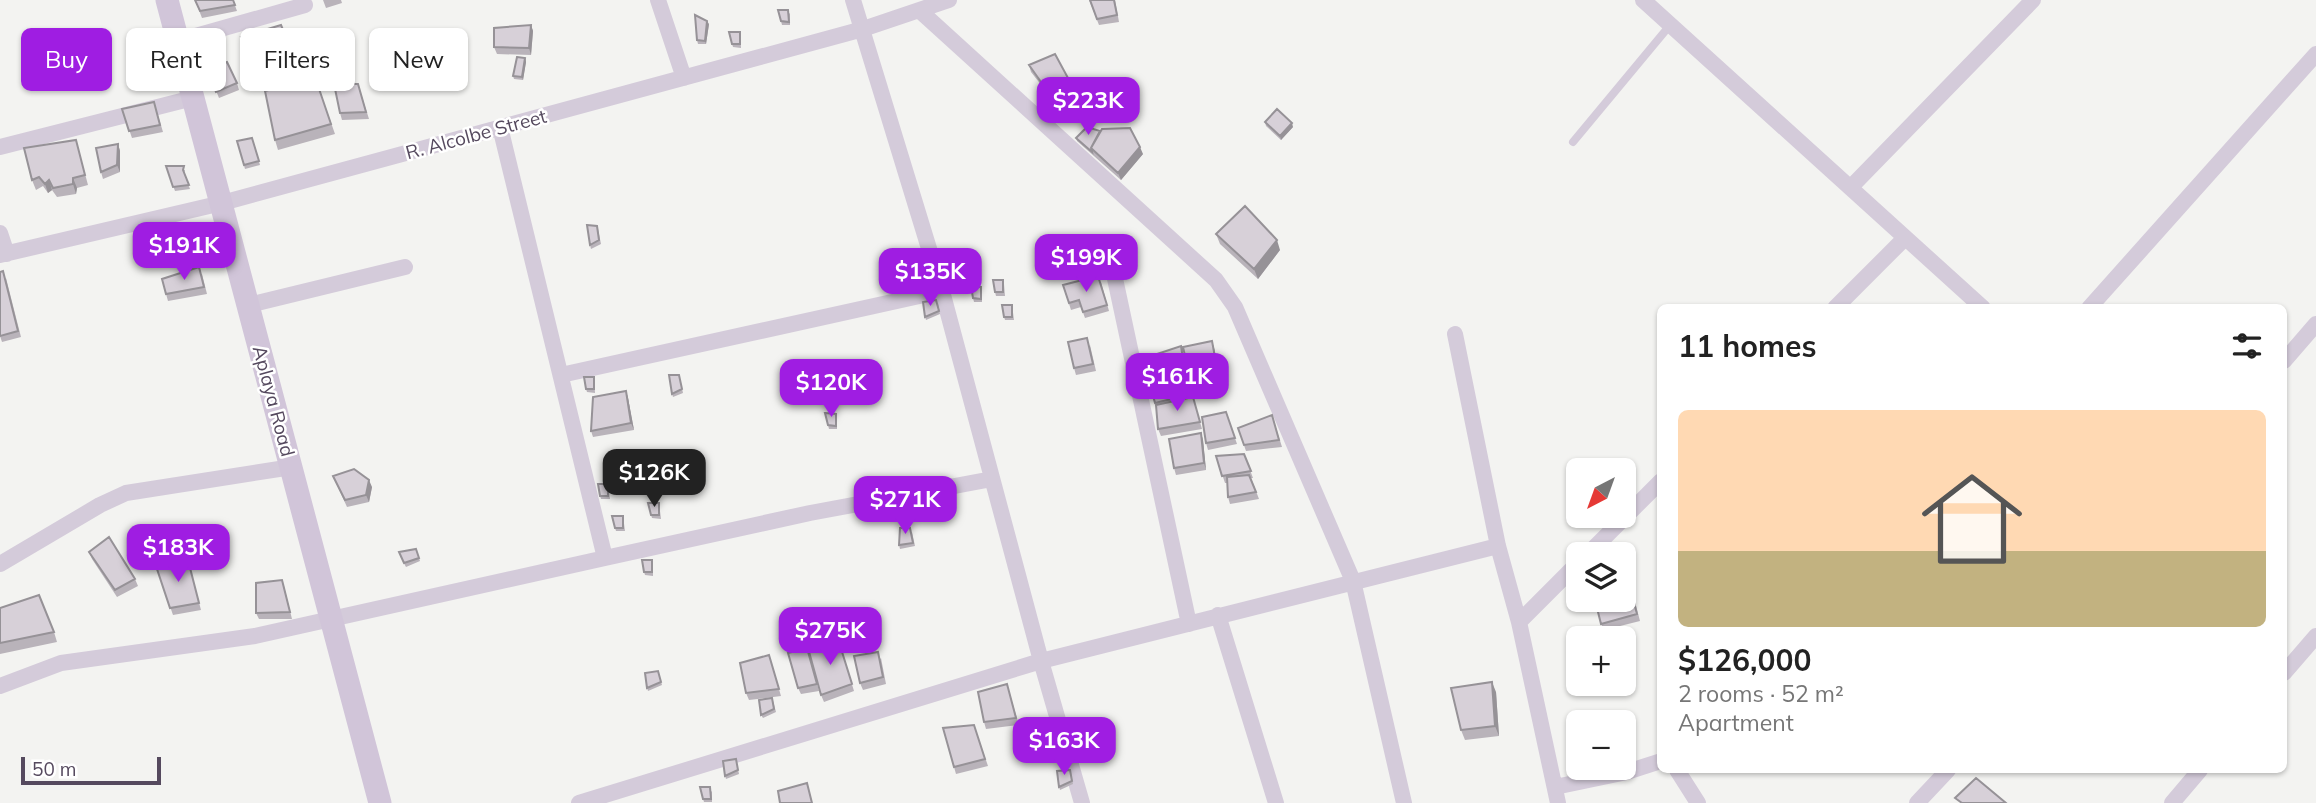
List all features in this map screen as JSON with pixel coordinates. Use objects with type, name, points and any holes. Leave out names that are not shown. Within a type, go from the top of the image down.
[{"type":"street","name":"Aplaya Road","points":[[167,0],[175,28]]},
{"type":"street","points":[[658,0],[684,78]]},
{"type":"street","points":[[853,0],[942,291],[1041,661],[1083,803]]},
{"type":"street","name":"R. Alcolbe Street","points":[[3,255],[222,203],[863,29],[949,0]]},
{"type":"street","points":[[1643,0],[1979,304]]},
{"type":"street","points":[[1850,187],[2033,0]]},
{"type":"street","points":[[224,28],[305,5]]},
{"type":"street","points":[[919,10],[1224,290],[1244,327],[1353,581],[1404,803]]},
{"type":"street","points":[[2093,304],[2316,54]]},
{"type":"street","name":"Aplaya Road","points":[[191,91],[380,803]]},
{"type":"street","points":[[0,148],[193,98]]},
{"type":"street","points":[[500,127],[605,558]]},
{"type":"street","points":[[0,233],[3,255]]},
{"type":"street","points":[[1839,304],[1905,238]]},
{"type":"street","points":[[249,305],[405,267]]},
{"type":"street","points":[[1114,274],[1189,624]]},
{"type":"street","points":[[561,374],[942,291]]},
{"type":"street","points":[[2287,358],[2316,324]]},
{"type":"street","points":[[1455,334],[1498,546],[1519,622],[1556,795],[1657,762]]},
{"type":"street","points":[[0,564],[125,493],[292,467]]},
{"type":"street","points":[[0,686],[61,663],[255,636],[810,513],[992,480]]},
{"type":"street","points":[[1600,542],[1657,485]]},
{"type":"street","points":[[579,803],[612,798],[1041,661],[1498,546]]},
{"type":"street","points":[[1519,622],[1566,575]]},
{"type":"street","points":[[1218,615],[1276,803]]},
{"type":"street","points":[[2287,670],[2316,636]]},
{"type":"street","points":[[1679,773],[1698,803]]},
{"type":"street","points":[[1917,803],[1945,773]]},
{"type":"street","points":[[2172,803],[2197,773]]},
{"type":"lane","points":[[1573,142],[1671,24]]},
{"type":"building","points":[[195,0],[233,0],[235,5],[200,11]]},
{"type":"building","points":[[1090,0],[1114,0],[1117,15],[1097,19]]},
{"type":"building","points":[[778,10],[788,10],[789,22],[781,21]]},
{"type":"building","points":[[695,15],[707,21],[705,41],[697,40]]},
{"type":"building","points":[[531,25],[529,48],[494,47],[494,28]]},
{"type":"building","points":[[729,32],[740,32],[740,44],[732,44]]},
{"type":"building","points":[[1055,54],[1068,78],[1046,89],[1029,65]]},
{"type":"building","points":[[517,57],[525,58],[522,77],[513,76]]},
{"type":"building","points":[[226,62],[237,83],[226,88]]},
{"type":"building","points":[[355,84],[358,84],[366,112],[340,113],[335,91],[355,91]]},
{"type":"building","points":[[265,91],[320,91],[331,124],[275,140]]},
{"type":"building","points":[[154,102],[160,125],[129,131],[122,109]]},
{"type":"building","points":[[1277,109],[1292,123],[1280,136],[1265,122]]},
{"type":"building","points":[[1087,127],[1100,131],[1091,148],[1092,152],[1076,138]]},
{"type":"building","points":[[1130,128],[1140,147],[1118,173],[1091,148],[1102,129]]},
{"type":"building","points":[[252,138],[259,161],[244,165],[237,141]]},
{"type":"building","points":[[76,140],[85,175],[73,178],[73,184],[53,188],[49,180],[45,184],[39,177],[32,180],[24,148]]},
{"type":"building","points":[[118,144],[117,165],[101,172],[96,148]]},
{"type":"building","points":[[166,166],[184,166],[189,185],[173,187]]},
{"type":"building","points":[[1245,206],[1277,240],[1254,269],[1216,234]]},
{"type":"building","points":[[587,225],[597,226],[599,240],[590,245]]},
{"type":"building","points":[[199,267],[204,287],[166,294],[162,279]]},
{"type":"building","points":[[3,271],[18,331],[0,336],[0,272]]},
{"type":"building","points":[[1098,276],[1107,305],[1083,312],[1079,300],[1069,303],[1063,285]]},
{"type":"building","points":[[993,280],[1003,280],[1003,292],[995,292]]},
{"type":"building","points":[[971,286],[981,287],[981,299],[973,298]]},
{"type":"building","points":[[936,300],[939,311],[925,317],[923,302]]},
{"type":"building","points":[[1002,305],[1012,305],[1012,317],[1004,317]]},
{"type":"building","points":[[1087,338],[1093,364],[1074,368],[1068,342]]},
{"type":"building","points":[[1212,341],[1219,379],[1192,386],[1183,347]]},
{"type":"building","points":[[1181,346],[1185,372],[1147,378],[1145,358]]},
{"type":"building","points":[[669,375],[679,375],[682,389],[672,394]]},
{"type":"building","points":[[1183,375],[1188,395],[1155,403],[1150,384],[1167,377]]},
{"type":"building","points":[[584,377],[594,377],[594,389],[586,389]]},
{"type":"building","points":[[626,391],[631,423],[591,431],[593,397]]},
{"type":"building","points":[[1193,397],[1200,422],[1158,429],[1156,405]]},
{"type":"building","points":[[1226,412],[1235,438],[1206,443],[1202,417]]},
{"type":"building","points":[[825,413],[836,414],[836,426],[828,425]]},
{"type":"building","points":[[1272,415],[1279,440],[1244,445],[1238,428]]},
{"type":"building","points":[[1201,433],[1204,463],[1174,468],[1169,439]]},
{"type":"building","points":[[1244,454],[1251,471],[1222,476],[1216,456]]},
{"type":"building","points":[[354,469],[369,480],[366,495],[345,500],[333,476]]},
{"type":"building","points":[[1249,475],[1256,492],[1228,497],[1227,477]]},
{"type":"building","points":[[598,484],[608,484],[608,496],[600,496]]},
{"type":"building","points":[[648,503],[659,503],[659,515],[651,515]]},
{"type":"building","points":[[612,516],[623,516],[623,528],[615,528]]},
{"type":"building","points":[[900,528],[910,528],[913,543],[899,545]]},
{"type":"building","points":[[109,537],[135,579],[115,590],[89,552]]},
{"type":"building","points":[[416,549],[419,558],[404,563],[399,552]]},
{"type":"building","points":[[188,560],[199,603],[170,608],[156,566]]},
{"type":"building","points":[[642,560],[652,560],[652,572],[644,572]]},
{"type":"building","points":[[282,580],[290,612],[256,613],[256,583]]},
{"type":"building","points":[[39,595],[54,632],[0,643],[0,608]]},
{"type":"building","points":[[1636,610],[1637,614],[1601,624],[1598,612]]},
{"type":"building","points":[[838,639],[852,684],[821,695],[808,648]]},
{"type":"building","points":[[807,648],[817,684],[798,688],[788,653]]},
{"type":"building","points":[[878,652],[883,677],[860,683],[854,656]]},
{"type":"building","points":[[769,655],[779,689],[746,693],[740,663]]},
{"type":"building","points":[[658,671],[661,682],[647,688],[645,673]]},
{"type":"building","points":[[1492,682],[1495,726],[1461,730],[1451,688]]},
{"type":"building","points":[[1007,684],[1016,718],[984,722],[978,692]]},
{"type":"building","points":[[772,698],[774,709],[761,715],[759,700]]},
{"type":"building","points":[[974,725],[985,759],[954,767],[943,728]]},
{"type":"building","points":[[736,759],[738,770],[725,776],[723,761]]},
{"type":"building","points":[[1070,770],[1072,781],[1059,787],[1057,771]]},
{"type":"building","points":[[1976,778],[2006,803],[1962,803],[1955,798]]},
{"type":"building","points":[[807,783],[812,803],[780,803],[778,791]]},
{"type":"building","points":[[700,787],[710,787],[711,799],[703,799]]}]
